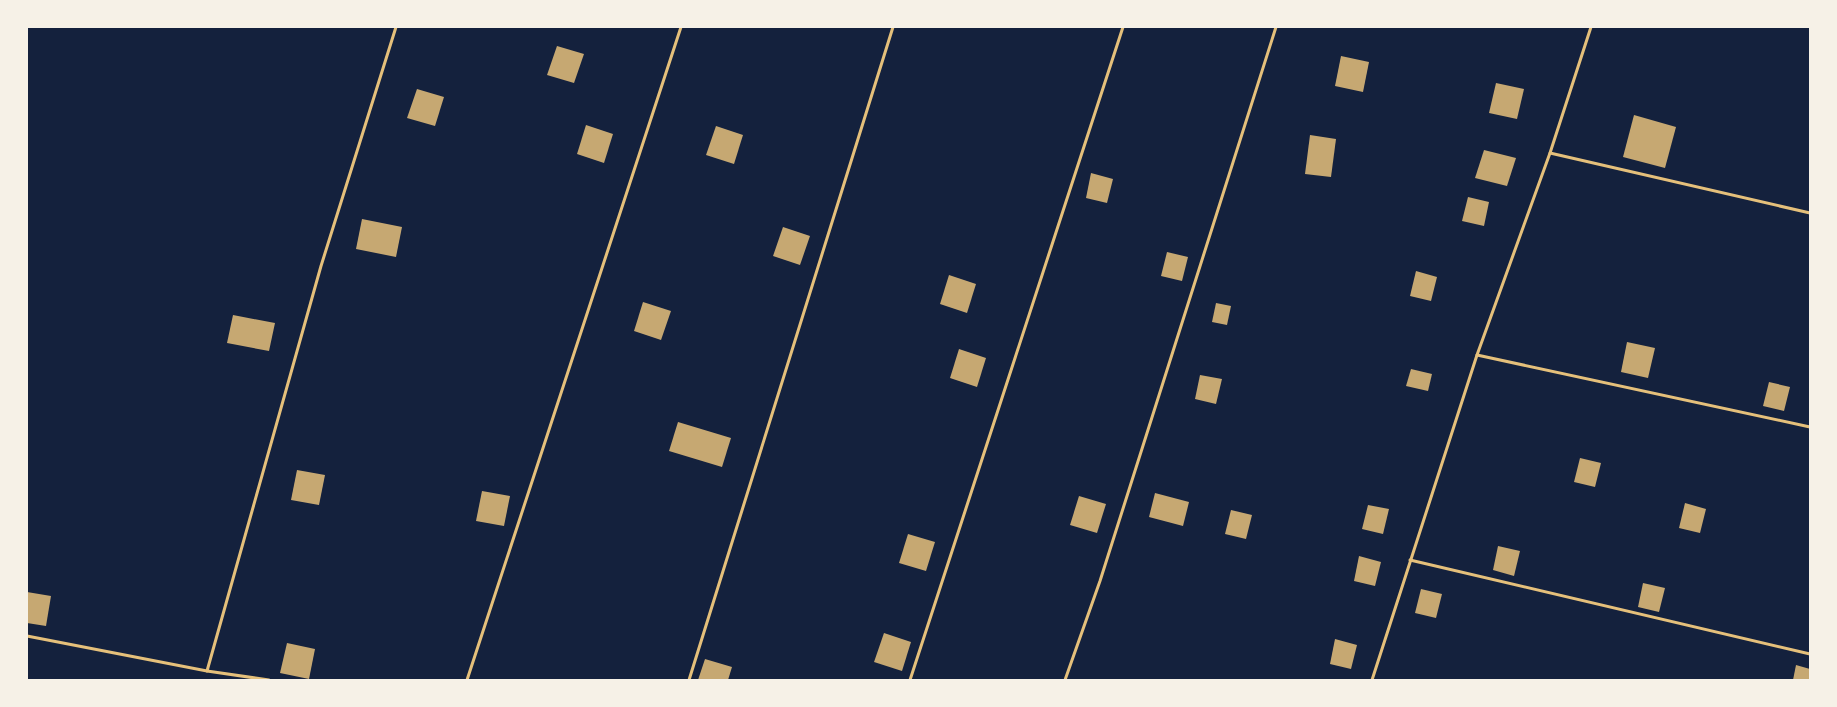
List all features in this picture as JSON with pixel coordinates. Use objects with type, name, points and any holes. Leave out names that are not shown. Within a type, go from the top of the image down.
[{"type":"lane","points":[[207,671],[321,266],[396,27]]},
{"type":"lane","points":[[467,680],[681,27]]},
{"type":"lane","points":[[689,680],[893,27]]},
{"type":"lane","points":[[910,680],[1123,27]]},
{"type":"lane","points":[[1065,680],[1100,581],[1276,27]]},
{"type":"lane","points":[[1372,680],[1410,560],[1433,497],[1477,355],[1550,153],[1591,27]]},
{"type":"lane","points":[[1550,153],[1810,213]]},
{"type":"lane","points":[[1477,355],[1810,427]]},
{"type":"lane","points":[[1410,560],[1810,654]]},
{"type":"lane","points":[[27,636],[207,671],[269,680]]},
{"type":"building","points":[[557,46],[584,54],[574,83],[547,75]]},
{"type":"building","points":[[1341,56],[1369,62],[1363,92],[1335,86]]},
{"type":"building","points":[[1496,83],[1524,89],[1517,119],[1489,113]]},
{"type":"building","points":[[417,89],[444,97],[435,126],[407,118]]},
{"type":"building","points":[[1634,115],[1676,127],[1665,168],[1623,157]]},
{"type":"building","points":[[586,125],[613,134],[604,163],[577,154]]},
{"type":"building","points":[[716,126],[743,135],[734,164],[706,155]]},
{"type":"building","points":[[1310,135],[1336,139],[1331,177],[1305,174]]},
{"type":"building","points":[[1484,150],[1516,158],[1507,186],[1475,178]]},
{"type":"building","points":[[1091,173],[1113,179],[1107,203],[1086,198]]},
{"type":"building","points":[[1468,197],[1489,202],[1484,226],[1462,221]]},
{"type":"building","points":[[362,219],[402,227],[396,257],[356,249]]},
{"type":"building","points":[[783,227],[810,236],[800,265],[773,256]]},
{"type":"building","points":[[1167,252],[1188,257],[1182,281],[1161,276]]},
{"type":"building","points":[[1416,271],[1437,277],[1431,301],[1410,296]]},
{"type":"building","points":[[949,275],[976,284],[967,313],[940,304]]},
{"type":"building","points":[[643,302],[671,311],[661,340],[634,331]]},
{"type":"building","points":[[1216,303],[1231,306],[1227,325],[1212,322]]},
{"type":"building","points":[[233,315],[275,323],[269,351],[227,343]]},
{"type":"building","points":[[1627,342],[1655,348],[1648,378],[1621,372]]},
{"type":"building","points":[[959,349],[986,358],[977,387],[950,378]]},
{"type":"building","points":[[1411,369],[1432,374],[1428,391],[1406,386]]},
{"type":"building","points":[[1200,375],[1222,379],[1216,404],[1195,399]]},
{"type":"building","points":[[1769,382],[1790,387],[1784,411],[1763,406]]},
{"type":"building","points":[[678,422],[731,438],[722,467],[669,451]]},
{"type":"building","points":[[1580,458],[1601,463],[1595,487],[1574,482]]},
{"type":"building","points":[[297,470],[325,475],[319,505],[291,500]]},
{"type":"building","points":[[482,491],[510,496],[504,526],[476,521]]},
{"type":"building","points":[[1155,493],[1189,502],[1183,526],[1149,517]]},
{"type":"building","points":[[1079,496],[1106,504],[1097,533],[1070,525]]},
{"type":"building","points":[[1685,503],[1706,509],[1700,533],[1679,528]]},
{"type":"building","points":[[1368,505],[1389,509],[1383,534],[1362,529]]},
{"type":"building","points":[[1231,510],[1252,515],[1246,539],[1225,534]]},
{"type":"building","points":[[908,534],[935,542],[926,571],[899,563]]},
{"type":"building","points":[[1498,546],[1520,551],[1514,576],[1493,570]]},
{"type":"building","points":[[1359,556],[1381,562],[1375,586],[1354,581]]},
{"type":"building","points":[[1643,583],[1665,588],[1659,612],[1638,607]]},
{"type":"building","points":[[1421,589],[1442,594],[1436,618],[1415,613]]},
{"type":"building","points":[[27,592],[51,596],[46,626],[27,623]]},
{"type":"building","points":[[884,633],[911,642],[902,671],[874,662]]},
{"type":"building","points":[[1335,639],[1357,645],[1351,669],[1330,664]]},
{"type":"building","points":[[287,643],[315,649],[309,679],[280,673]]},
{"type":"building","points":[[705,659],[732,667],[728,680],[698,680]]},
{"type":"building","points":[[1796,665],[1810,669],[1810,680],[1793,680]]}]
